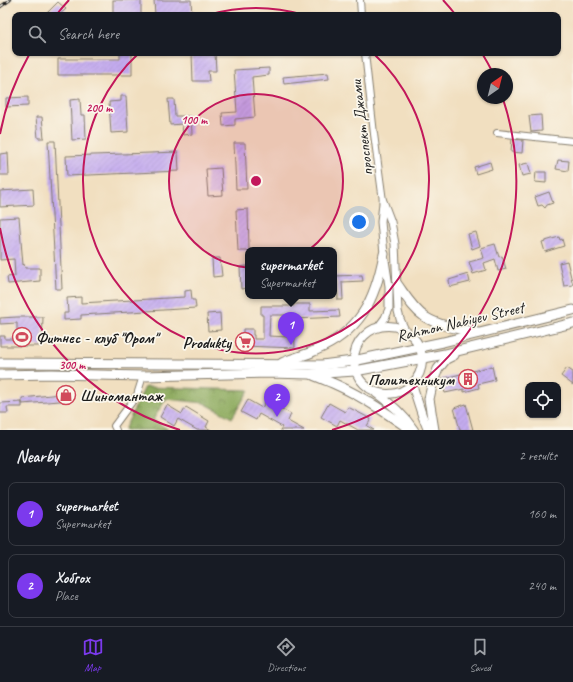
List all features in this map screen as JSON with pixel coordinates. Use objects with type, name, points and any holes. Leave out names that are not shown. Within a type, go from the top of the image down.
[{"type":"main road","points":[[0,375],[52,374],[143,376],[272,368],[290,359],[313,352],[335,341],[353,326],[367,308],[381,272],[384,254]]},
{"type":"main road","points":[[397,284],[412,305],[425,317],[452,327],[479,333]]},
{"type":"main road","name":"Rahmon Nabiyev Street","points":[[272,368],[322,365],[353,361],[573,310]]},
{"type":"main road","points":[[534,319],[537,332]]},
{"type":"main road","name":"Rahmon Nabiyev Street","points":[[310,374],[355,370],[432,357],[573,324]]},
{"type":"main road","points":[[374,391],[388,394],[402,391],[412,384],[420,372],[422,358],[419,346],[414,337],[405,330],[392,326],[379,326],[365,333],[356,346],[353,361],[355,370],[362,383],[397,409],[406,418],[413,430]]},
{"type":"main road","points":[[434,430],[429,399],[433,381],[438,369],[446,359],[463,350]]},
{"type":"main road","points":[[0,363],[272,368],[310,374],[339,386],[360,397],[413,430]]},
{"type":"main road","points":[[412,384],[428,430]]},
{"type":"street","points":[[360,0],[361,12]]},
{"type":"street","name":"проспект Джами","points":[[365,56],[383,201]]},
{"type":"street","points":[[497,133],[573,141]]},
{"type":"street","points":[[379,326],[389,309],[389,286],[381,222],[383,201]]},
{"type":"street","points":[[383,201],[391,222],[395,244],[398,311],[405,330]]},
{"type":"street","points":[[116,430],[114,426],[137,395],[143,376]]},
{"type":"green space","points":[[145,387],[249,390],[232,418],[204,403],[166,399],[153,420],[169,430],[124,430]]},
{"type":"building","points":[[113,0],[141,0],[141,12],[113,12]]},
{"type":"building","points":[[154,0],[191,0],[192,12],[155,12]]},
{"type":"building","points":[[58,2],[66,9],[62,12],[48,12]]},
{"type":"building","points":[[120,56],[132,56],[132,75],[58,75],[58,59],[120,59]]},
{"type":"building","points":[[192,56],[215,56],[216,71],[208,71],[209,81],[193,81]]},
{"type":"building","points":[[269,68],[269,75],[252,77],[255,117],[235,119],[235,125],[223,126],[222,113],[237,112],[234,70]]},
{"type":"building","points":[[328,73],[329,79],[284,84],[283,77]]},
{"type":"building","points":[[121,96],[126,96],[128,132],[111,133],[109,102],[121,101]]},
{"type":"building","points":[[28,97],[28,106],[6,107],[6,98]]},
{"type":"building","points":[[80,99],[81,115],[85,115],[86,139],[72,140],[70,100]]},
{"type":"building","points":[[168,99],[174,99],[175,116],[191,116],[192,134],[183,135],[182,124],[170,125]]},
{"type":"building","points":[[541,115],[542,131],[531,132],[529,116]]},
{"type":"building","points":[[36,117],[42,117],[44,138],[38,138]]},
{"type":"building","points":[[512,139],[523,140],[522,153],[511,152]]},
{"type":"building","points":[[48,141],[55,141],[62,289],[56,289]]},
{"type":"building","points":[[234,143],[245,143],[247,189],[236,189]]},
{"type":"building","points":[[178,152],[179,171],[67,176],[66,156]]},
{"type":"building","points":[[8,153],[9,175],[0,175],[0,154]]},
{"type":"building","points":[[558,160],[569,161],[568,171],[556,169]]},
{"type":"building","points":[[490,162],[492,169],[476,174],[474,167]]},
{"type":"building","points":[[528,163],[531,174],[522,176],[519,165]]},
{"type":"building","points":[[221,168],[223,195],[208,196],[206,169]]},
{"type":"building","points":[[536,172],[546,172],[546,183],[535,182]]},
{"type":"building","points":[[33,189],[34,205],[0,207],[0,191]]},
{"type":"building","points":[[549,192],[553,203],[547,205],[545,208],[542,205],[538,206],[535,197]]},
{"type":"building","points":[[248,209],[249,247],[245,247],[245,251],[238,251],[236,210]]},
{"type":"building","points":[[19,217],[23,265],[24,264],[25,268],[40,268],[40,281],[8,284],[7,277],[15,276],[14,259],[0,260],[0,218]]},
{"type":"building","points":[[476,232],[480,246],[472,249],[468,234]]},
{"type":"building","points":[[559,237],[560,240],[562,239],[564,246],[545,252],[542,242]]},
{"type":"building","points":[[495,244],[499,257],[502,256],[506,269],[498,271],[495,259],[484,263],[486,270],[473,274],[469,262],[484,258],[481,248]]},
{"type":"building","points":[[212,258],[220,258],[222,276],[213,277]]},
{"type":"building","points":[[567,261],[573,285],[564,286],[559,263]]},
{"type":"building","points":[[245,266],[245,288],[241,289],[240,267]]},
{"type":"building","points":[[468,274],[470,282],[450,287],[449,280]]},
{"type":"building","points":[[362,275],[363,281],[342,282],[343,300],[338,300],[337,276]]},
{"type":"building","points":[[191,290],[192,300],[195,300],[196,308],[81,315],[81,319],[64,320],[64,313],[68,313],[67,298],[81,297],[81,303],[185,297],[185,291]]},
{"type":"building","points":[[294,304],[310,304],[310,311],[339,310],[340,317],[294,319],[295,348],[243,346],[243,329],[253,329],[254,339],[263,339],[263,315],[261,315],[261,306],[294,306]],"holes":[[[270,315],[290,315],[289,337],[269,336]]]},
{"type":"building","points":[[220,313],[221,330],[208,331],[207,314]]},
{"type":"building","points":[[43,317],[42,346],[0,346],[0,336],[5,336],[5,339],[17,339],[17,323],[0,324],[0,318]]},
{"type":"building","name":"Политехникум","points":[[492,366],[495,380],[478,384],[479,388],[464,392],[464,389],[445,393],[441,379]]},
{"type":"building","points":[[567,368],[573,372],[573,385],[561,376]]},
{"type":"building","points":[[71,393],[72,400],[22,404],[22,398]]},
{"type":"building","points":[[248,400],[262,408],[266,400],[291,414],[288,421],[304,430],[280,430],[282,427],[259,414],[256,420],[241,412]]},
{"type":"building","points":[[22,402],[22,407],[7,407],[8,413],[0,413],[0,403]]},
{"type":"building","points":[[329,403],[345,412],[348,407],[371,419],[367,426],[374,430],[358,430],[340,420],[337,426],[321,417]]},
{"type":"building","points":[[466,404],[473,430],[460,430],[454,408]]},
{"type":"building","points":[[167,405],[182,414],[186,407],[209,421],[206,427],[211,430],[197,430],[178,419],[174,426],[160,417]]},
{"type":"railway","points":[[0,7],[10,0]]},
{"type":"place","name":"Фитнес - клуб \"Ором\"","points":[[22,337]]},
{"type":"place","name":"Produkty","points":[[245,342]]},
{"type":"place","name":"supermarket","points":[[291,345]]},
{"type":"place","name":"Политехникум","points":[[468,379]]},
{"type":"place","name":"Шиномантаж","points":[[66,395]]},
{"type":"place","name":"Хобгох","points":[[277,417]]}]
